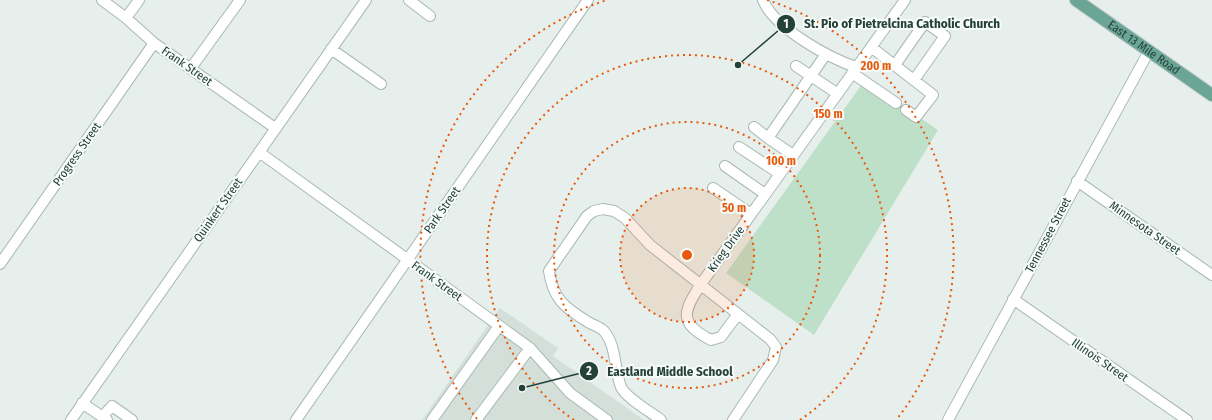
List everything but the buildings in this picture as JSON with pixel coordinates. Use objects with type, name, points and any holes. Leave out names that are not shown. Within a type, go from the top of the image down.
[{"type":"main road","name":"East 13 Mile Road","points":[[1076,0],[1212,95]]},
{"type":"street","name":"Frank Street","points":[[102,0],[126,18],[154,43],[275,128]]},
{"type":"street","points":[[126,18],[139,0]]},
{"type":"street","points":[[191,68],[240,0]]},
{"type":"street","name":"Quinkert Street","points":[[71,420],[366,0]]},
{"type":"street","points":[[409,0],[430,16]]},
{"type":"street","name":"Park Street","points":[[296,420],[588,0]]},
{"type":"street","points":[[763,0],[769,10],[788,29],[854,70],[896,103]]},
{"type":"street","name":"Krieg Drive","points":[[738,314],[721,337],[711,340],[694,331],[688,323],[687,312],[692,298],[701,284],[906,0]]},
{"type":"street","points":[[895,65],[925,22],[945,36],[914,80]]},
{"type":"street","name":"Progress Street","points":[[0,264],[154,43]]},
{"type":"street","points":[[871,47],[933,95],[916,117],[906,110]]},
{"type":"street","points":[[331,49],[381,84]]},
{"type":"street","name":"Tennessee Street","points":[[948,420],[1149,51]]},
{"type":"street","points":[[768,138],[826,54]]},
{"type":"street","points":[[796,66],[838,94]]},
{"type":"street","points":[[754,127],[793,155]]},
{"type":"street","points":[[739,147],[780,174]]},
{"type":"street","name":"Frank Street","points":[[259,152],[530,348],[570,393],[607,420]]},
{"type":"street","points":[[725,166],[765,194]]},
{"type":"street","name":"Minnesota Street","points":[[1077,181],[1212,275]]},
{"type":"street","points":[[713,188],[751,214]]},
{"type":"street","points":[[661,420],[629,396],[621,388],[611,344],[603,330],[569,310],[557,297],[550,284],[548,271],[587,216],[594,211],[603,209],[614,211],[625,218],[650,245],[770,339],[776,348],[773,360],[733,420]]},
{"type":"street","name":"Illinois Street","points":[[1013,299],[1187,420]]},
{"type":"street","points":[[438,418],[499,326]]},
{"type":"street","points":[[476,420],[530,348]]},
{"type":"street","points":[[82,403],[105,418],[112,406],[132,420]]},
{"type":"shaded area","points":[[500,308],[558,348],[553,356],[644,420],[422,420]]},
{"type":"green space","points":[[865,80],[938,130],[814,335],[726,273]]},
{"type":"place","name":"St. Pio of Pietrelcina Catholic Church","points":[[738,65]]},
{"type":"place","name":"Eastland Middle School","points":[[522,388]]}]
